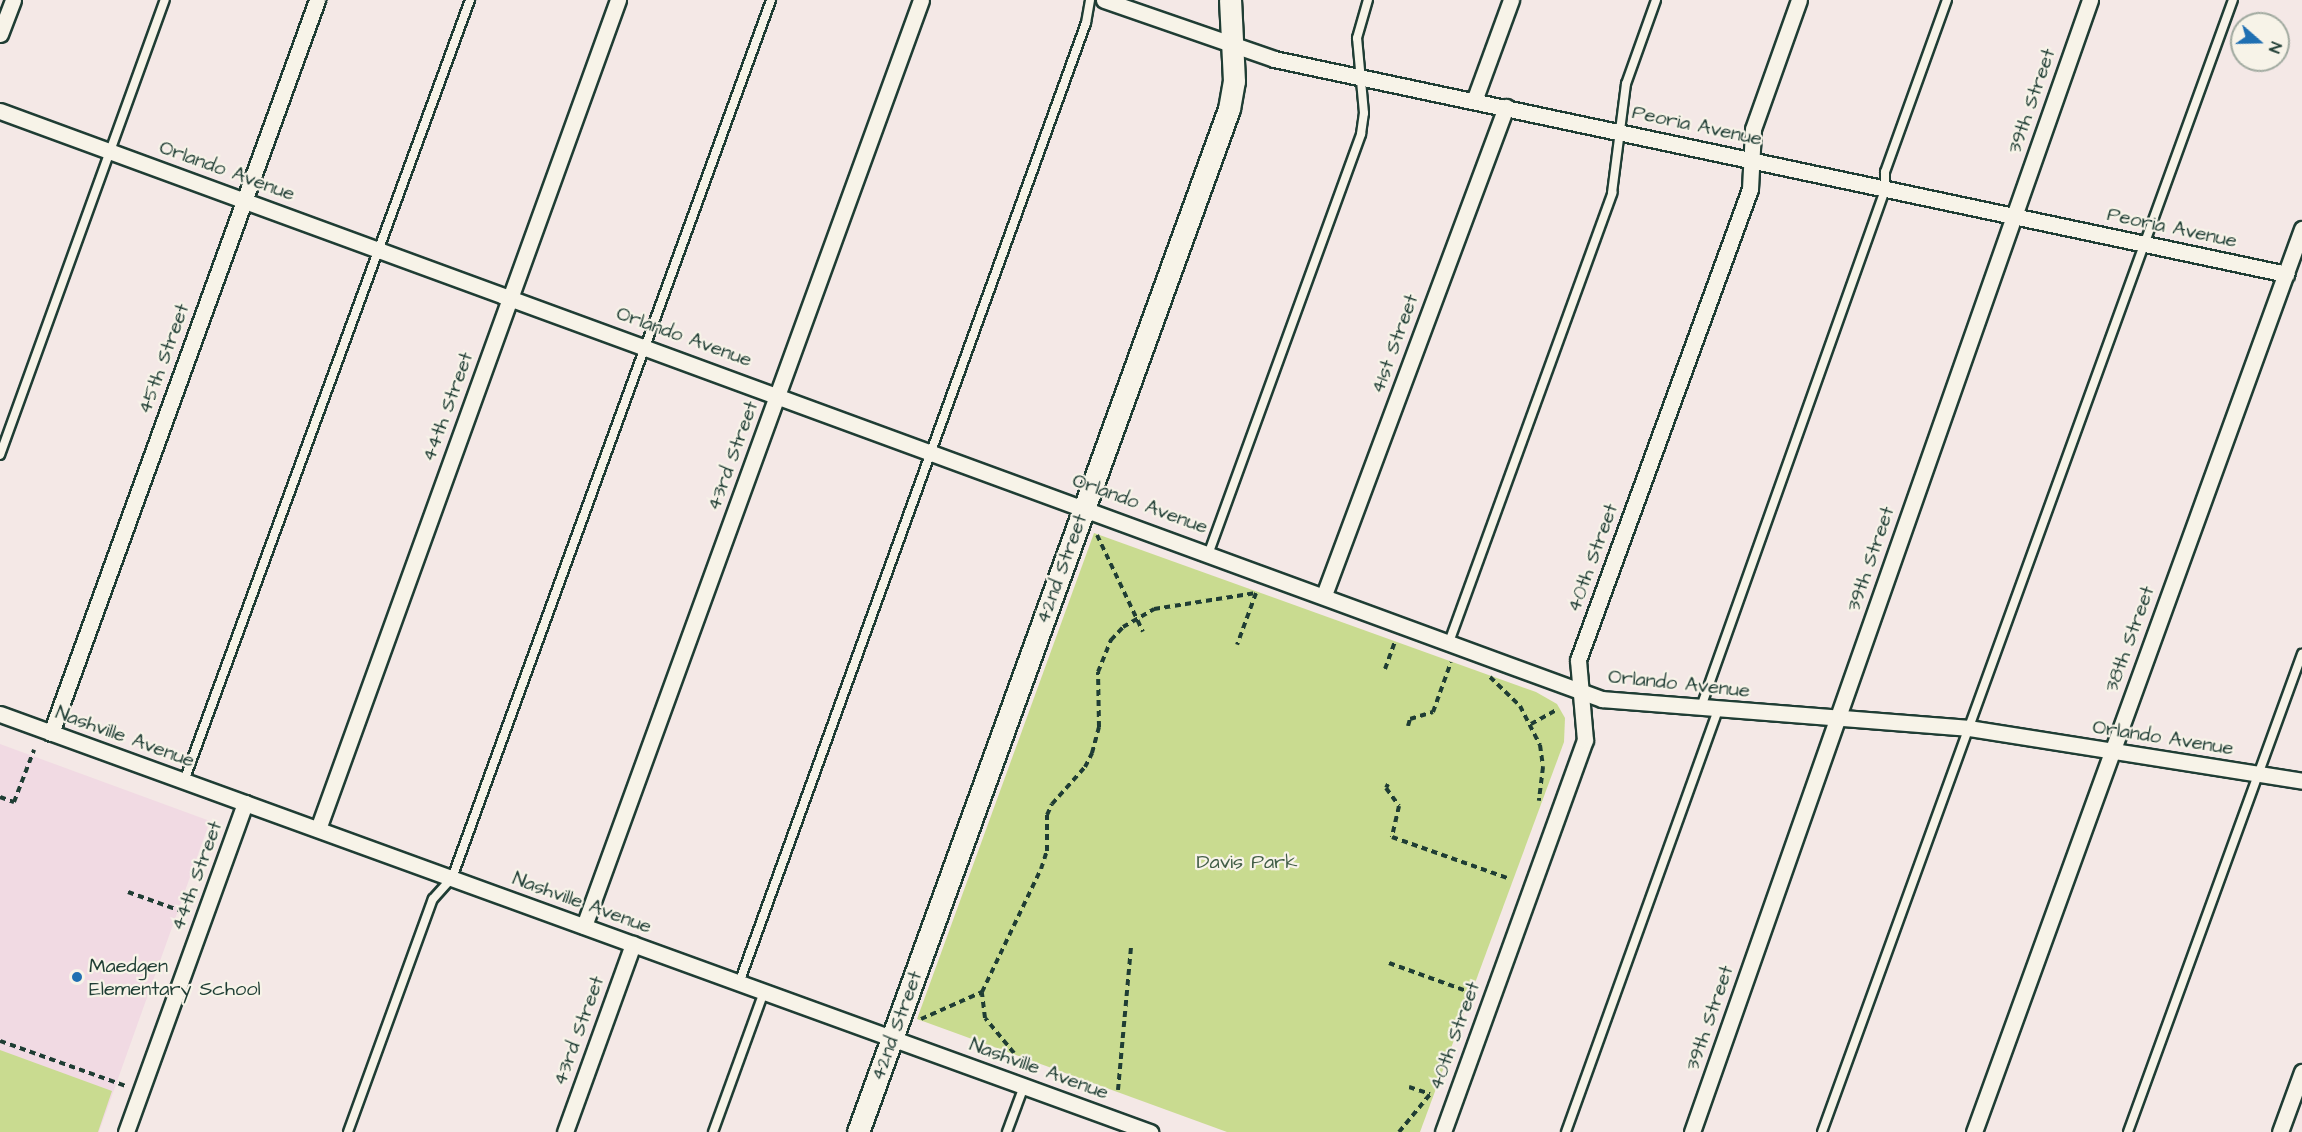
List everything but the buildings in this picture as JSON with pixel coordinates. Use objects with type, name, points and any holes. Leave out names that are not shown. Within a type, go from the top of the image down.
[{"type":"street","points":[[0,34],[12,0]]},
{"type":"street","name":"45th Street","points":[[51,733],[316,0]]},
{"type":"street","name":"44th Street","points":[[318,829],[618,0]]},
{"type":"street","name":"43rd Street","points":[[584,926],[921,0]]},
{"type":"street","name":"Peoria Avenue","points":[[1104,0],[1274,59],[2286,274]]},
{"type":"street","name":"42nd Street","points":[[858,1132],[1229,110],[1233,81],[1230,0]]},
{"type":"street","points":[[1474,101],[1511,0]]},
{"type":"street","name":"40th Street","points":[[1443,1132],[1585,740],[1578,660],[1750,189],[1753,129],[1799,0]]},
{"type":"street","name":"39th Street","points":[[1692,1132],[2090,0]]},
{"type":"street","name":"41st Street","points":[[1324,595],[1506,107]]},
{"type":"street","name":"Orlando Avenue","points":[[0,111],[932,450],[1602,699],[1718,710],[1969,728],[2302,781]]},
{"type":"street","name":"38th Street","points":[[1974,1132],[2302,229]]},
{"type":"street","name":"Nashville Avenue","points":[[0,714],[1150,1132]]},
{"type":"street","name":"44th Street","points":[[126,1132],[245,803]]},
{"type":"street","name":"43rd Street","points":[[565,1132],[633,944]]},
{"type":"street","points":[[2280,1132],[2302,1071]]},
{"type":"lane","points":[[0,454],[165,0]]},
{"type":"lane","points":[[184,781],[470,0]]},
{"type":"lane","points":[[348,1132],[433,899],[452,878],[643,345],[771,0]]},
{"type":"lane","points":[[739,982],[1086,23],[1090,0]]},
{"type":"lane","points":[[1209,552],[1361,134],[1364,113],[1358,38],[1368,0]]},
{"type":"lane","points":[[1449,642],[1612,193],[1626,84],[1656,0]]},
{"type":"lane","points":[[1701,708],[1885,190],[1885,172],[1947,0]]},
{"type":"lane","points":[[1822,1132],[2233,0]]},
{"type":"lane","points":[[2128,1132],[2302,654]]},
{"type":"lane","points":[[1566,1132],[1718,710]]},
{"type":"lane","points":[[713,1132],[764,992]]},
{"type":"lane","points":[[1007,1132],[1024,1086]]},
{"type":"path","points":[[1097,535],[1143,632]]},
{"type":"path","points":[[1014,1053],[985,1018],[982,992],[1041,869],[1047,851],[1047,815],[1052,804],[1085,767],[1092,753],[1099,727],[1098,672],[1102,656],[1111,640],[1136,617],[1177,603],[1256,593],[1237,645]]},
{"type":"path","points":[[1385,669],[1395,642]]},
{"type":"path","points":[[1408,726],[1410,719],[1433,712],[1451,662]]},
{"type":"path","points":[[1490,677],[1508,691],[1531,724],[1542,766],[1539,801]]},
{"type":"path","points":[[1531,724],[1558,709]]},
{"type":"path","points":[[0,797],[14,802],[34,750]]},
{"type":"path","points":[[1388,784],[1386,788],[1399,806],[1392,837],[1510,879]]},
{"type":"path","points":[[128,892],[181,911]]},
{"type":"path","points":[[1118,1090],[1131,948]]},
{"type":"path","points":[[1389,963],[1469,992]]},
{"type":"path","points":[[921,1019],[982,992]]},
{"type":"path","points":[[0,1041],[141,1090]]},
{"type":"path","points":[[1399,1132],[1430,1094],[1409,1087]]},
{"type":"shaded area","name":"Maedgen Elementary School","points":[[0,744],[210,821],[99,1132],[0,1132]]},
{"type":"green space","name":"Davis Park","points":[[1094,533],[1536,692],[1557,704],[1565,718],[1564,742],[1420,1132],[1227,1132],[917,1019]]},
{"type":"green space","points":[[0,1050],[112,1091],[98,1132],[0,1132]]},
{"type":"place","name":"Maedgen Elementary School","points":[[77,977]]}]
